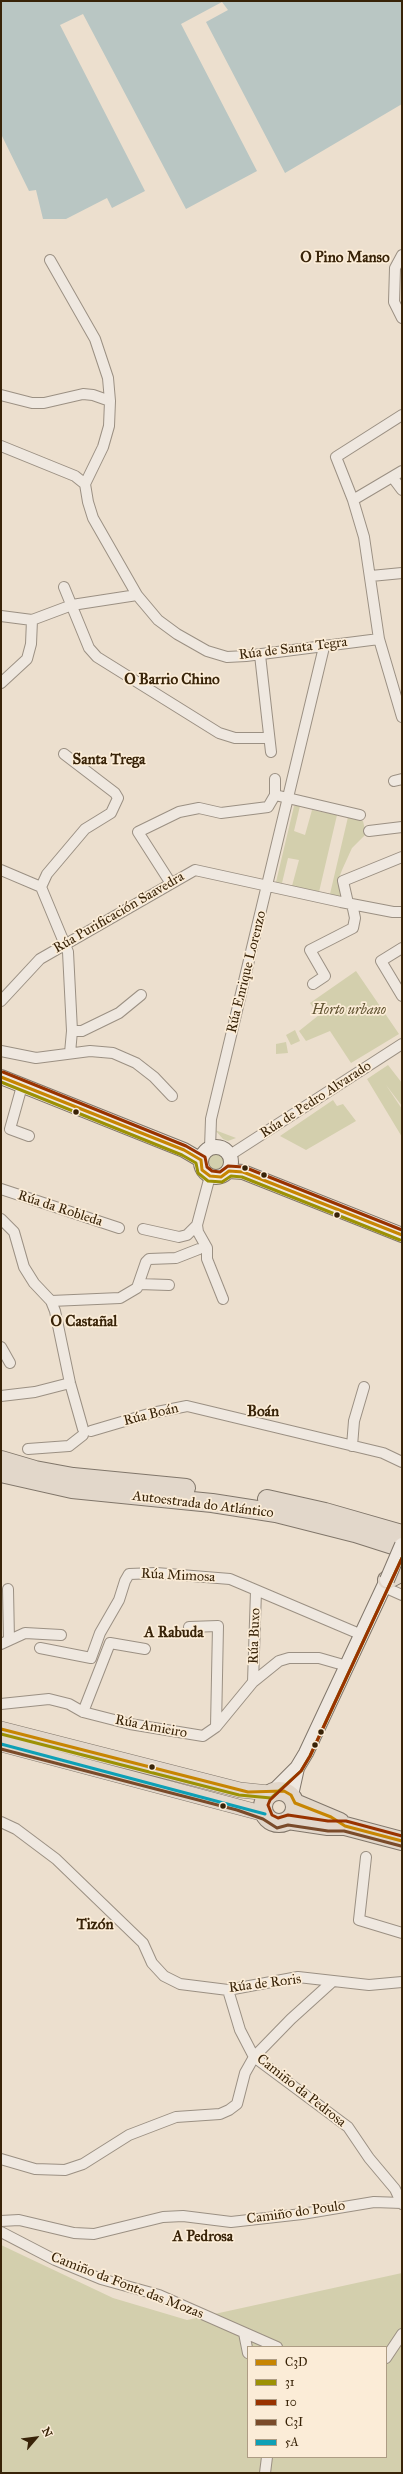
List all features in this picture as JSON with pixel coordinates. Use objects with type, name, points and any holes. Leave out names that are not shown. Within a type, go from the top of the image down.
[{"type":"highway","name":"Autoestrada do Atlántico","points":[[1,1460],[35,1470],[74,1477],[215,1491],[272,1500],[332,1514],[402,1534]]},
{"type":"highway","name":"Autoestrada do Atlántico","points":[[1,1473],[72,1489],[212,1503],[276,1513],[355,1533],[402,1548]]},
{"type":"highway","points":[[345,1826],[331,1817],[293,1799],[284,1791],[272,1792],[264,1801],[265,1814],[278,1823],[288,1820],[328,1826],[345,1826],[402,1841]]},
{"type":"highway","points":[[288,1820],[294,1813],[293,1799]]},
{"type":"main road","points":[[1,1077],[184,1150],[205,1153],[219,1147],[230,1162],[243,1172],[402,1235]]},
{"type":"main road","points":[[205,1153],[202,1170],[210,1176],[221,1176],[230,1162]]},
{"type":"main road","points":[[293,1799],[297,1768],[362,1635],[391,1580],[402,1545]]},
{"type":"main road","points":[[1,1729],[248,1792],[272,1792],[297,1768]]},
{"type":"main road","points":[[1,1744],[265,1814]]},
{"type":"street","points":[[402,255],[395,268],[399,272],[394,302],[402,318]]},
{"type":"street","points":[[1,446],[75,476],[85,484],[103,447],[109,426],[110,401],[108,378],[95,339],[50,260]]},
{"type":"street","points":[[1,395],[32,403],[44,403],[83,394],[93,395],[110,401]]},
{"type":"street","points":[[402,415],[336,457],[353,500],[364,537],[371,576],[379,640],[398,684],[402,717]]},
{"type":"street","points":[[353,500],[393,478],[402,471]]},
{"type":"street","points":[[393,478],[402,490]]},
{"type":"street","name":"Rúa de Santa Tegra","points":[[85,484],[88,502],[93,518],[137,595],[158,620],[207,651],[227,657],[260,655],[379,640]]},
{"type":"street","points":[[371,576],[402,573]]},
{"type":"street","points":[[64,587],[89,648],[97,657],[219,733],[235,738],[269,738]]},
{"type":"street","points":[[1,616],[32,620],[72,605],[137,595]]},
{"type":"street","points":[[1,683],[27,659],[30,653],[32,620]]},
{"type":"street","name":"Rúa Enrique Lorenzo","points":[[205,1153],[211,1119],[324,647]]},
{"type":"street","points":[[260,655],[271,752]]},
{"type":"street","points":[[41,887],[47,874],[85,829],[111,813],[118,798],[115,793],[64,754]]},
{"type":"street","points":[[170,882],[138,832],[179,812],[199,808],[221,813],[268,807],[275,795],[275,779]]},
{"type":"street","points":[[275,795],[289,797],[360,815]]},
{"type":"street","points":[[369,831],[402,827]]},
{"type":"street","points":[[313,984],[325,976],[310,950],[353,928],[355,918],[343,882],[402,857]]},
{"type":"street","name":"Rúa Purificación Saavedra","points":[[1,1001],[40,959],[170,882],[200,869],[350,904],[393,912],[402,912]]},
{"type":"street","points":[[1,870],[41,887],[66,943],[72,1031],[70,1053]]},
{"type":"street","points":[[402,948],[381,961],[402,996]]},
{"type":"street","points":[[72,1031],[82,1031],[118,1013],[141,995]]},
{"type":"street","name":"Rúa de Pedro Alvarado","points":[[230,1162],[402,1044]]},
{"type":"street","points":[[1,1051],[36,1058],[90,1051],[113,1053],[136,1063],[154,1077],[172,1096]]},
{"type":"street","points":[[22,1086],[10,1129],[30,1136]]},
{"type":"street","points":[[210,1176],[197,1225],[198,1232],[208,1248],[207,1259],[223,1299]]},
{"type":"street","name":"Rúa da Robleda","points":[[1,1189],[119,1228]]},
{"type":"street","points":[[1,1219],[14,1232],[24,1267],[34,1283],[51,1301],[55,1311],[70,1383],[86,1432]]},
{"type":"street","points":[[143,1229],[179,1237],[187,1235],[197,1225]]},
{"type":"street","points":[[51,1301],[120,1298],[130,1294],[139,1284],[146,1262],[149,1259],[176,1258],[199,1249]]},
{"type":"street","points":[[139,1284],[169,1285]]},
{"type":"street","points":[[1,1347],[10,1363]]},
{"type":"street","points":[[1,1396],[35,1392],[70,1383]]},
{"type":"street","points":[[352,1446],[354,1421],[364,1387]]},
{"type":"street","name":"Rúa Boán","points":[[28,1450],[69,1446],[86,1432],[152,1412],[187,1406],[383,1454],[402,1462]]},
{"type":"street","name":"Rúa Mimosa","points":[[40,1648],[91,1658],[100,1633],[119,1600],[129,1574],[156,1573],[230,1579],[362,1635]]},
{"type":"street","points":[[391,1580],[402,1595]]},
{"type":"street","points":[[8,1588],[5,1642],[25,1634],[61,1635]]},
{"type":"street","name":"Rúa Buxo","points":[[253,1682],[256,1591]]},
{"type":"street","points":[[189,1627],[218,1626],[216,1727]]},
{"type":"street","points":[[83,1712],[110,1643],[145,1649]]},
{"type":"street","name":"Rúa Amieiro","points":[[1,1704],[49,1699],[70,1704],[83,1712],[130,1724],[203,1736],[216,1727],[253,1682],[268,1668],[289,1658],[319,1658],[347,1666]]},
{"type":"street","name":"Rúa de Roris","points":[[1,1822],[16,1829],[56,1859],[144,1943],[152,1963],[164,1976],[180,1984],[228,1990],[298,1977],[369,1985],[402,1982]]},
{"type":"street","points":[[366,1857],[359,1920],[402,1933]]},
{"type":"street","points":[[1,2159],[35,2169],[65,2170],[83,2164],[129,2135],[176,2117],[220,2114],[229,2110],[237,2104],[245,2072],[254,2057],[291,2019],[333,1981]]},
{"type":"street","name":"Camiño da Pedrosa","points":[[228,1990],[240,2030],[254,2057],[348,2127],[369,2158],[395,2189],[402,2204]]},
{"type":"street","name":"Camiño do Poulo","points":[[1,2221],[20,2220],[74,2233],[94,2234],[164,2217],[184,2216],[231,2222],[297,2215],[374,2202],[402,2204]]},
{"type":"street","name":"Camiño da Fonte das Mozas","points":[[1,2232],[54,2260],[101,2279],[159,2295],[275,2346]]},
{"type":"street","points":[[244,2333],[247,2348]]},
{"type":"street","points":[[387,2356],[402,2334]]},
{"type":"street","points":[[265,2473],[267,2458]]},
{"type":"green space","points":[[294,806],[300,806],[294,831],[305,835],[312,810],[337,815],[319,892],[292,886],[299,860],[288,858],[282,883],[276,882]]},
{"type":"green space","points":[[348,817],[363,821],[366,834],[352,848],[342,870],[339,878],[341,897],[330,894]]},
{"type":"green space","name":"Horto urbano","points":[[356,971],[399,1034],[351,1063],[330,1031],[306,1041],[299,1031],[319,1015],[310,1003]]},
{"type":"green space","points":[[295,1030],[300,1041],[291,1045],[286,1035]]},
{"type":"green space","points":[[286,1042],[288,1053],[276,1054],[276,1044]]},
{"type":"green space","points":[[388,1065],[402,1083],[402,1106],[386,1085],[402,1109],[402,1137],[367,1079]]},
{"type":"green space","points":[[333,1100],[337,1106],[343,1104],[356,1121],[306,1150],[280,1136]]},
{"type":"green space","points":[[215,1130],[236,1138],[228,1141],[223,1139]]},
{"type":"green space","points":[[216,1153],[222,1156],[225,1162],[222,1168],[216,1171],[210,1168],[207,1162],[210,1156]]},
{"type":"green space","points":[[1,2245],[113,2298],[187,2320],[402,2273],[402,2473],[1,2473]]},
{"type":"shaded area","points":[[1,1],[402,1],[402,104],[285,173],[206,22],[228,10],[222,2],[181,24],[257,171],[186,209],[83,14],[60,25],[145,191],[112,208],[107,198],[66,219],[43,219],[36,190],[29,191],[1,134]]},
{"type":"transit line","name":"10","points":[[3,1072],[186,1146],[205,1157],[207,1167],[212,1171],[220,1172],[228,1166],[244,1167],[402,1230]]},
{"type":"transit line","name":"C3D","points":[[1,1077],[184,1150],[201,1160]]},
{"type":"transit line","name":"31","points":[[1,1082],[182,1155],[196,1163],[198,1173],[208,1181],[222,1182],[231,1176],[242,1177],[400,1240]]},
{"type":"transit line","name":"C3D","points":[[201,1160],[202,1170],[210,1176],[221,1177],[229,1171],[243,1172],[402,1235]]},
{"type":"transit line","name":"31","points":[[1,1734],[239,1795],[271,1798],[301,1771],[310,1756],[402,1558]]},
{"type":"transit line","name":"10","points":[[402,1558],[310,1756],[301,1771],[270,1800],[268,1805],[272,1815],[278,1818],[288,1815],[328,1821],[346,1821],[402,1836]]},
{"type":"transit line","name":"C3D","points":[[1,1729],[248,1792],[284,1791],[291,1795],[295,1803]]},
{"type":"transit line","name":"5A","points":[[1,1744],[265,1814]]},
{"type":"transit line","name":"C3I","points":[[1,1749],[237,1810],[263,1819],[277,1828],[288,1825],[328,1831],[344,1831],[401,1846]]},
{"type":"transit line","name":"C3D","points":[[295,1803],[331,1817],[345,1826],[402,1841]]},
{"type":"district","name":"O Pino Manso","points":[[345,258]]},
{"type":"district","name":"O Barrio Chino","points":[[172,680]]},
{"type":"district","name":"Santa Trega","points":[[109,760]]},
{"type":"district","name":"O Castañal","points":[[84,1322]]},
{"type":"district","name":"Boán","points":[[263,1412]]},
{"type":"district","name":"A Rabuda","points":[[174,1633]]},
{"type":"district","name":"Tizón","points":[[95,1925]]},
{"type":"district","name":"A Pedrosa","points":[[203,2237]]}]
